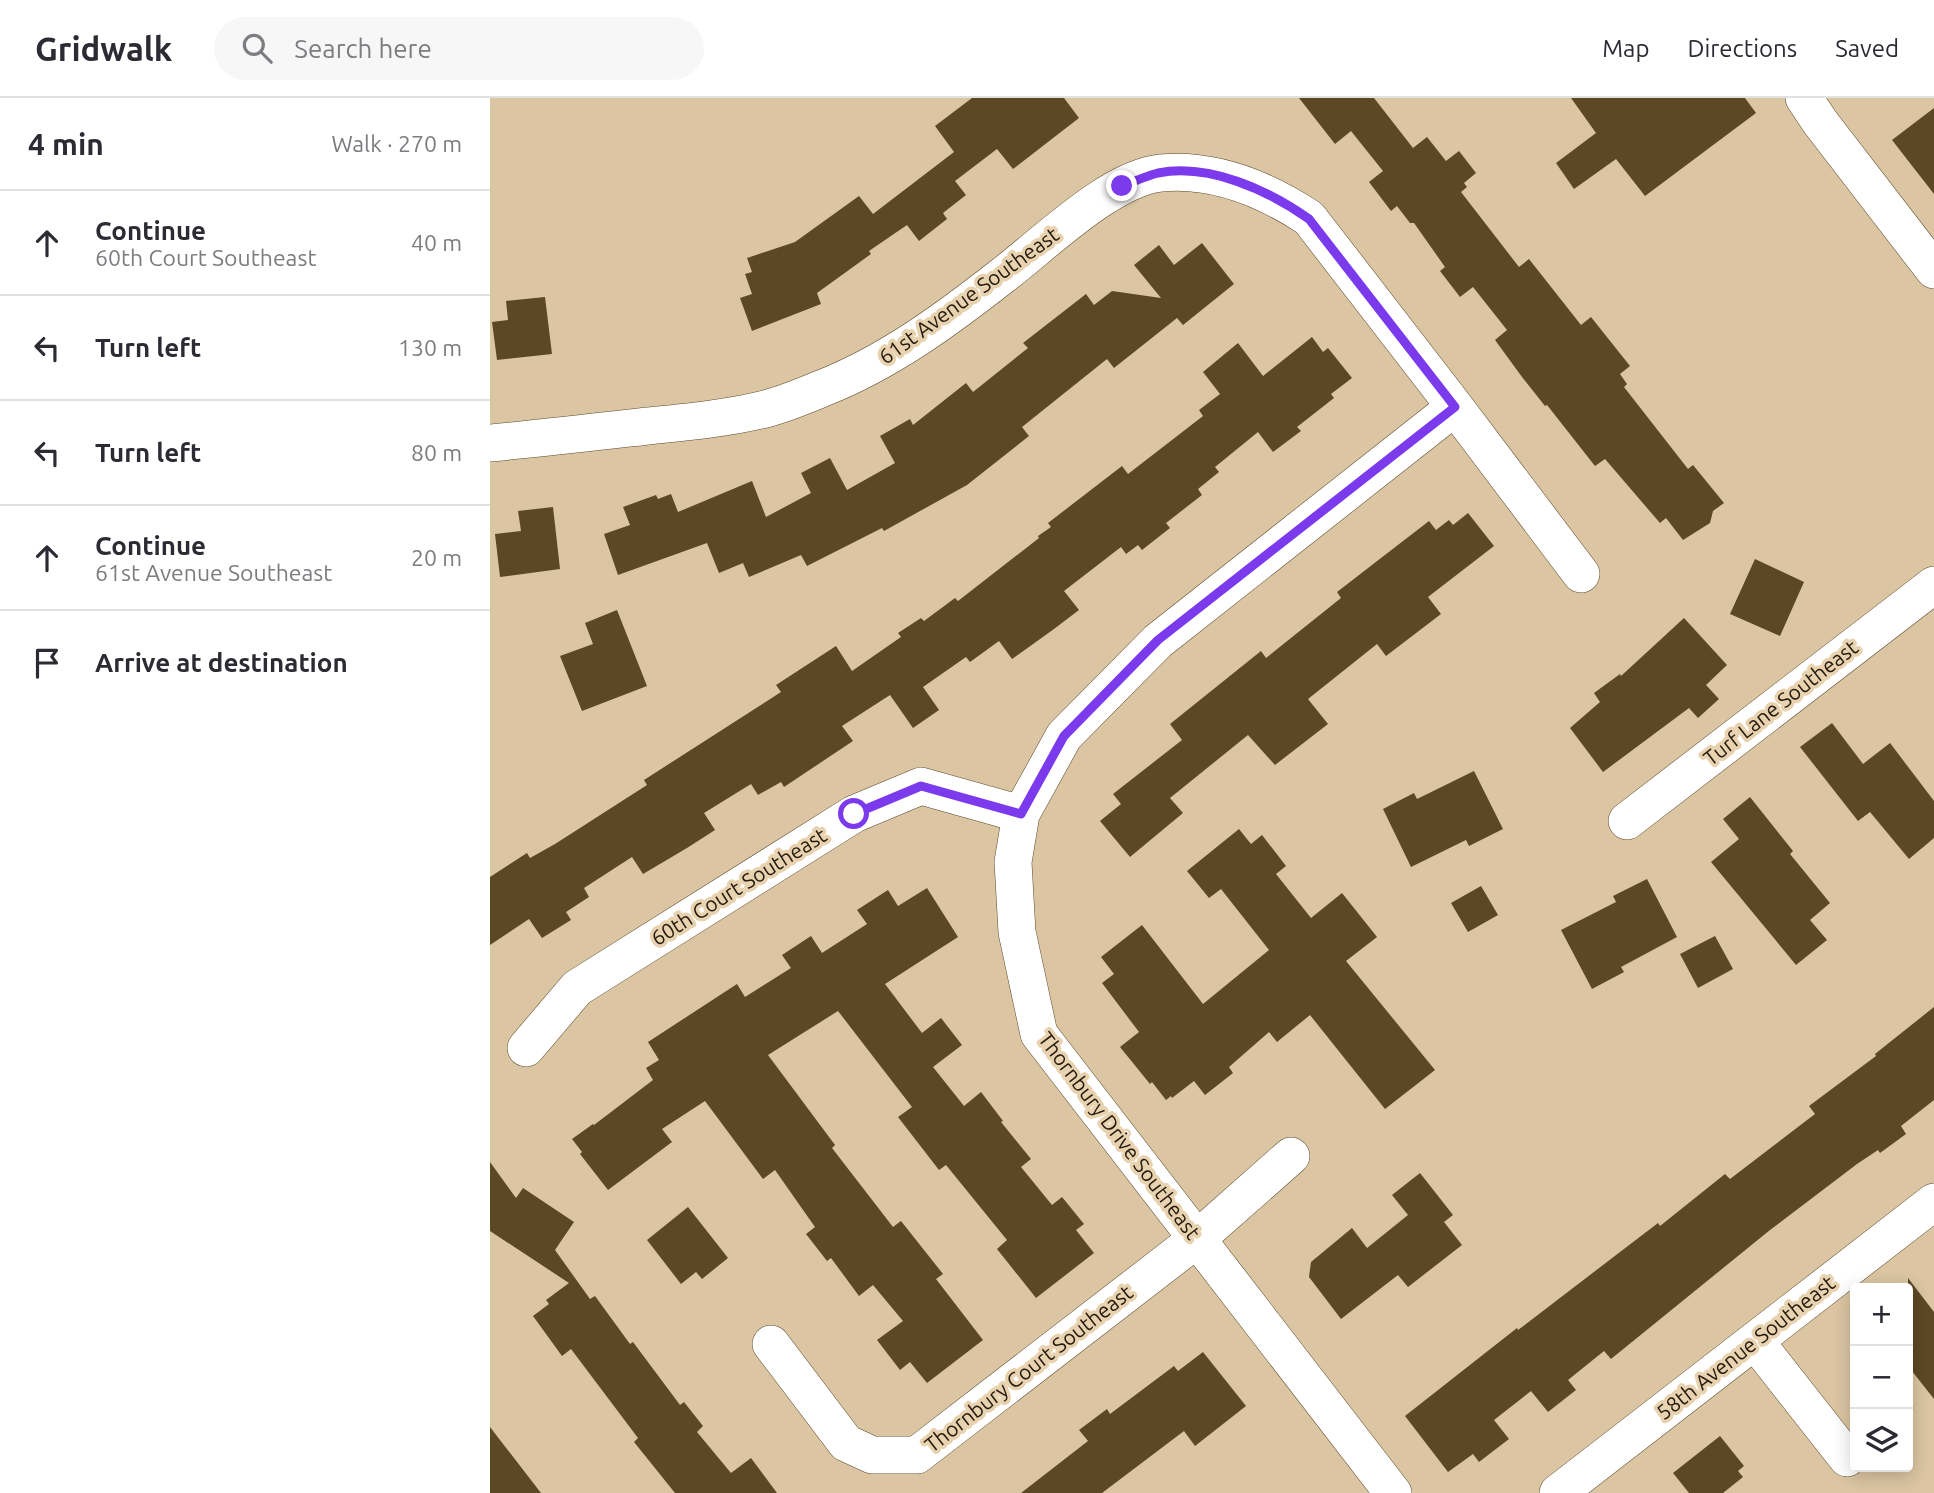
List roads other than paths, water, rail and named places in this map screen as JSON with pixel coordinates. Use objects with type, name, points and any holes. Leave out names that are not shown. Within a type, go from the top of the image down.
[{"type":"street","points":[[1804,98],[1934,270]]},
{"type":"street","name":"61st Avenue Southeast","points":[[490,443],[697,421],[768,408],[823,388],[869,368],[911,342],[1092,205],[1122,186],[1158,173],[1216,174],[1280,199],[1309,219],[1581,574]]},
{"type":"street","name":"Thornbury Drive Southeast","points":[[1393,1493],[1039,1034],[1017,932],[1013,862],[1021,814],[1064,736],[1158,640],[1455,407]]},
{"type":"street","name":"Turf Lane Southeast","points":[[1628,821],[1934,585]]},
{"type":"street","name":"60th Court Southeast","points":[[526,1048],[577,988],[854,814],[921,786],[1021,814]]},
{"type":"street","name":"Thornbury Court Southeast","points":[[771,1344],[846,1443],[872,1455],[917,1455],[1197,1239],[1291,1156]]},
{"type":"street","name":"58th Avenue Southeast","points":[[1558,1493],[1934,1202]]},
{"type":"street","points":[[1755,1341],[1847,1458]]}]
